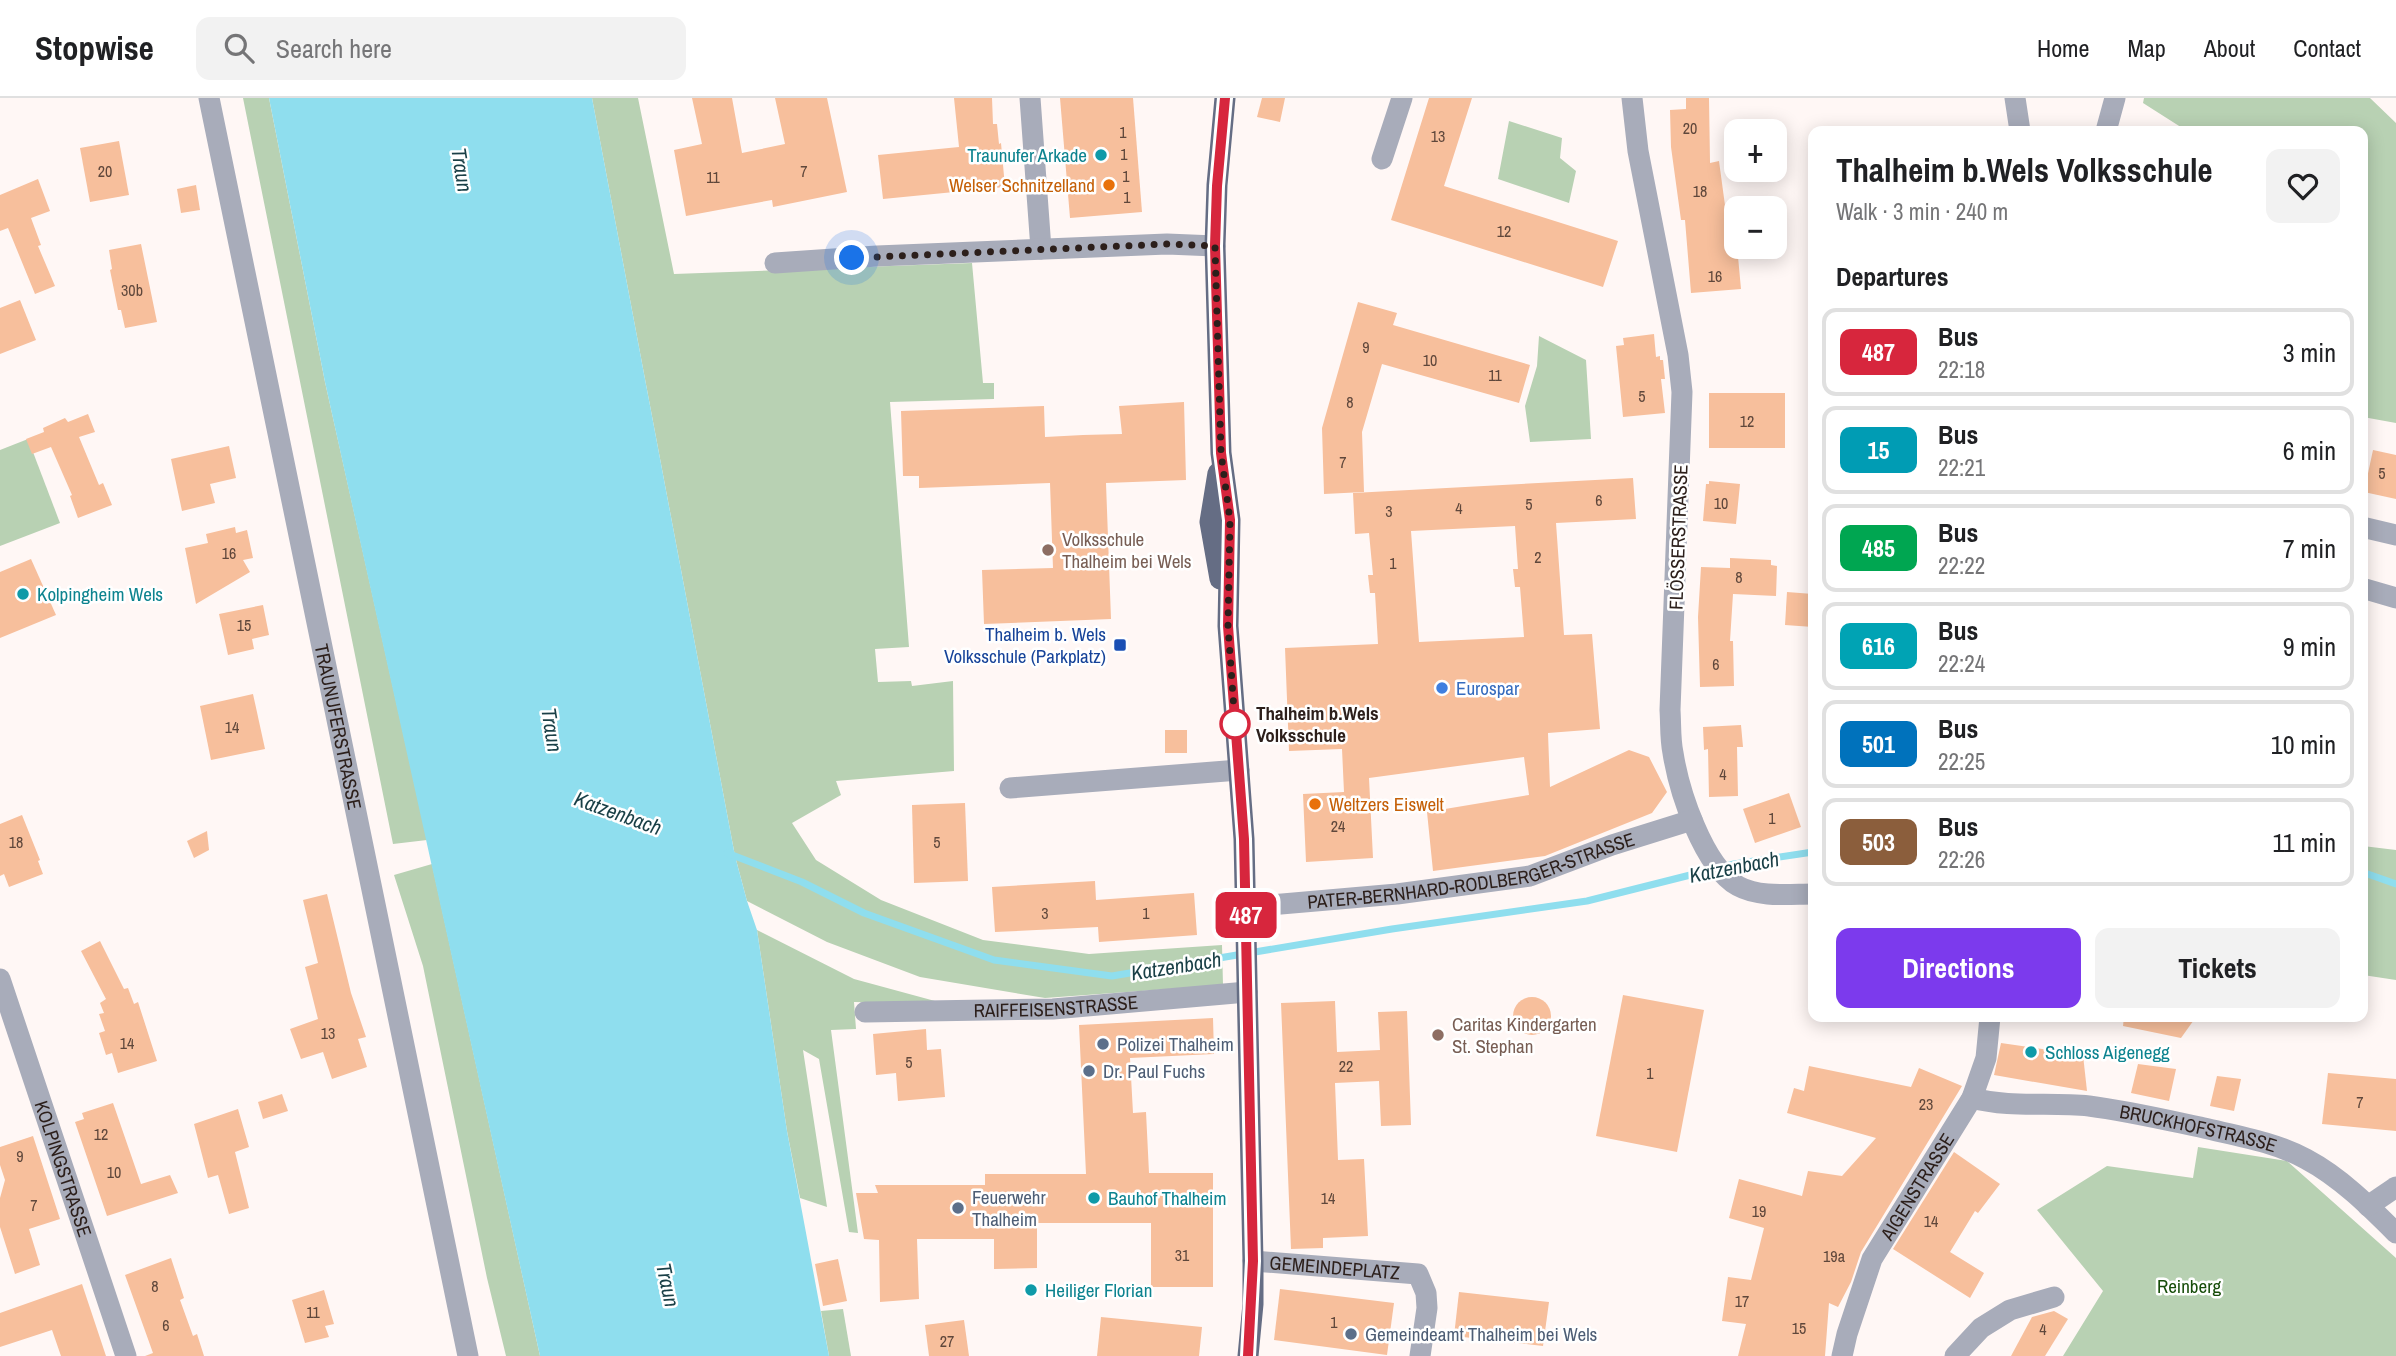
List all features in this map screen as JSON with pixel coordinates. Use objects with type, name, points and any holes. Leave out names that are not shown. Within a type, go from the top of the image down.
[{"type":"main road","points":[[1225,98],[1215,246],[1221,453],[1210,522],[1228,626],[1244,839],[1253,1261],[1248,1356]]},
{"type":"street","name":"TRAUNUFERSTRASSE","points":[[209,98],[468,1356]]},
{"type":"street","points":[[1030,98],[1041,249]]},
{"type":"street","points":[[1382,159],[1402,98]]},
{"type":"street","name":"FLÖSSERSTRASSE","points":[[1632,98],[1638,151],[1678,355],[1682,392],[1670,710],[1673,754],[1692,820],[1718,866],[1738,886],[1751,891],[1808,894]]},
{"type":"street","points":[[2015,98],[2019,126]]},
{"type":"street","points":[[2107,126],[2115,98]]},
{"type":"street","points":[[775,263],[1167,244],[1215,246]]},
{"type":"street","points":[[2368,528],[2396,535]]},
{"type":"street","points":[[2368,590],[2396,598]]},
{"type":"street","points":[[1010,788],[1238,770]]},
{"type":"street","name":"PATER-BERNHARD-RODLBERGER-STRASSE","points":[[1246,907],[1397,894],[1530,876],[1612,845],[1692,820]]},
{"type":"street","name":"KOLPINGSTRASSE","points":[[0,979],[126,1356]]},
{"type":"street","name":"RAIFFEISENSTRASSE","points":[[865,1013],[1053,1009],[1247,992]]},
{"type":"street","name":"AIGENSTRASSE","points":[[1842,1356],[1872,1259],[1972,1098],[1986,1058],[1990,1022]]},
{"type":"street","name":"BRUCKHOFSTRASSE","points":[[1972,1098],[1995,1103],[2087,1106],[2115,1110],[2243,1137],[2280,1148],[2306,1159],[2335,1178],[2396,1233]]},
{"type":"street","points":[[2368,1206],[2396,1187]]},
{"type":"street","name":"GEMEINDEPLATZ","points":[[1253,1261],[1418,1274],[1426,1293],[1427,1308],[1420,1356]]},
{"type":"street","points":[[1955,1356],[1981,1328],[2010,1310],[2054,1297]]},
{"type":"green space","points":[[243,98],[269,98],[325,382],[427,840],[393,844]]},
{"type":"green space","points":[[592,98],[638,98],[674,274],[972,263],[983,383],[994,383],[994,399],[890,402],[909,647],[875,649],[878,682],[911,681],[912,686],[953,681],[954,771],[836,781],[841,795],[792,823],[816,860],[881,900],[983,940],[1089,954],[1222,945],[1223,985],[1045,998],[920,977],[827,942],[747,901],[735,856]]},
{"type":"green space","points":[[2144,98],[2370,98],[2396,123],[2396,423],[2368,418],[2368,126],[2179,126],[2143,103]]},
{"type":"green space","points":[[1509,121],[1562,138],[1560,158],[1576,171],[1569,203],[1498,179]]},
{"type":"green space","points":[[1539,336],[1586,360],[1591,439],[1530,442],[1525,406],[1537,366]]},
{"type":"green space","points":[[28,439],[60,523],[0,546],[0,450]]},
{"type":"green space","points":[[2368,847],[2396,850],[2396,980],[2368,976]]},
{"type":"green space","points":[[432,864],[540,1356],[506,1356],[487,1278],[423,966],[394,875]]},
{"type":"green space","points":[[757,930],[854,979],[946,1004],[854,1002],[856,1029],[831,1030],[858,1233],[849,1232],[819,1059],[803,1050],[827,1207],[800,1198],[787,1131]]},
{"type":"green space","name":"Reinberg","points":[[2198,1147],[2287,1161],[2396,1258],[2396,1356],[2063,1356],[2103,1291],[2037,1210],[2107,1166],[2193,1178]]},
{"type":"green space","points":[[843,1309],[851,1356],[829,1356],[821,1311]]},
{"type":"water","name":"Traun","points":[[269,98],[592,98],[735,856],[757,930],[787,1131],[829,1356],[540,1356],[325,382]]},
{"type":"building","points":[[692,98],[732,98],[742,153],[785,144],[775,98],[827,98],[847,192],[773,207],[772,200],[686,216],[674,150],[702,144]]},
{"type":"building","points":[[954,98],[992,98],[993,124],[997,124],[999,144],[1001,143],[1005,187],[883,199],[878,155],[959,147]]},
{"type":"building","name":"Traunufer Arkade","points":[[1060,98],[1133,98],[1142,212],[1070,218]]},
{"type":"building","points":[[1262,98],[1285,98],[1280,122],[1257,117]]},
{"type":"building","points":[[1429,98],[1472,98],[1444,186],[1618,241],[1603,287],[1391,220]]},
{"type":"building","points":[[1686,98],[1709,98],[1710,163],[1719,161],[1724,198],[1724,259],[1738,259],[1741,289],[1691,293],[1685,220],[1681,220],[1671,147],[1670,110],[1686,109]]},
{"type":"building","points":[[119,141],[129,195],[90,202],[80,148]]},
{"type":"building","points":[[38,179],[50,211],[31,218],[41,245],[38,246],[55,286],[35,294],[8,228],[0,231],[0,195]]},
{"type":"building","points":[[196,185],[200,210],[181,213],[177,189]]},
{"type":"building","points":[[141,244],[157,322],[125,328],[121,310],[118,310],[109,250]]},
{"type":"building","points":[[20,300],[36,340],[0,354],[0,308]]},
{"type":"building","points":[[1358,302],[1397,313],[1393,325],[1530,365],[1519,403],[1382,364],[1362,432],[1364,492],[1324,494],[1322,428]]},
{"type":"building","points":[[1654,334],[1656,357],[1660,356],[1660,360],[1663,360],[1665,379],[1661,379],[1665,413],[1623,417],[1616,346],[1624,345],[1623,338]]},
{"type":"building","points":[[1709,393],[1785,393],[1785,448],[1709,448]]},
{"type":"building","points":[[1184,402],[1186,480],[1106,483],[1111,619],[984,624],[982,570],[1053,568],[1050,483],[919,488],[919,476],[903,476],[901,411],[1044,406],[1045,437],[1122,434],[1119,406]]},
{"type":"building","points":[[88,414],[95,432],[79,437],[99,485],[103,483],[112,505],[78,518],[70,496],[72,495],[51,447],[32,454],[26,439],[44,432],[43,428],[65,418],[68,422]]},
{"type":"building","points":[[229,446],[236,478],[210,484],[215,503],[182,511],[171,459]]},
{"type":"building","points":[[2373,450],[2396,455],[2396,499],[2368,493],[2368,473]]},
{"type":"building","points":[[1633,478],[1636,519],[1556,523],[1564,635],[1592,634],[1600,729],[1548,733],[1550,787],[1629,750],[1649,757],[1667,792],[1652,813],[1545,856],[1433,871],[1427,812],[1529,795],[1524,757],[1369,778],[1373,858],[1306,862],[1303,794],[1344,792],[1342,749],[1289,751],[1285,648],[1378,644],[1375,593],[1370,593],[1368,575],[1373,575],[1369,533],[1355,534],[1353,493]],"holes":[[[1515,526],[1518,569],[1513,569],[1515,587],[1520,587],[1524,637],[1419,642],[1411,531]]]},
{"type":"building","points":[[1709,481],[1740,484],[1736,524],[1703,521],[1706,484],[1709,484]]},
{"type":"building","points":[[235,527],[236,533],[247,530],[253,558],[243,560],[250,572],[196,604],[185,548],[208,543],[206,534]]},
{"type":"building","points":[[1730,558],[1771,560],[1771,565],[1777,566],[1776,596],[1733,594],[1730,641],[1733,641],[1734,686],[1700,687],[1698,617],[1701,567],[1730,568]]},
{"type":"building","name":"Kolpingheim Wels","points":[[31,559],[56,615],[0,638],[0,572]]},
{"type":"building","points":[[1787,592],[1808,594],[1808,627],[1785,625]]},
{"type":"building","points":[[263,605],[269,635],[252,639],[254,649],[228,655],[219,614]]},
{"type":"building","points":[[253,694],[265,749],[211,760],[200,706]]},
{"type":"building","points":[[1741,725],[1743,747],[1737,747],[1738,796],[1709,797],[1708,749],[1704,750],[1703,727]]},
{"type":"building","points":[[1165,730],[1187,730],[1187,753],[1165,753]]},
{"type":"building","points":[[1789,793],[1801,827],[1755,843],[1743,809]]},
{"type":"building","points":[[965,803],[968,881],[914,883],[912,805]]},
{"type":"building","points":[[22,815],[43,874],[9,887],[4,874],[0,876],[0,824]]},
{"type":"building","points":[[207,831],[209,850],[194,858],[187,841]]},
{"type":"building","points":[[1095,881],[1096,900],[1194,893],[1197,935],[1099,942],[1098,927],[995,932],[992,887]]},
{"type":"building","points":[[327,894],[351,993],[366,1037],[358,1039],[367,1067],[332,1079],[323,1052],[301,1059],[290,1029],[318,1019],[305,967],[318,963],[303,900]]},
{"type":"building","points":[[100,941],[124,989],[128,988],[134,1004],[138,1002],[157,1061],[118,1073],[112,1053],[106,1055],[99,1033],[105,1031],[99,1014],[104,1013],[100,1003],[106,999],[81,951]]},
{"type":"building","points":[[1623,995],[1704,1010],[1677,1152],[1596,1136]]},
{"type":"building","points":[[1532,997],[1545,1003],[1551,1016],[1545,1029],[1532,1035],[1519,1029],[1513,1016],[1519,1003]]},
{"type":"building","points":[[1335,1001],[1337,1052],[1380,1050],[1378,1012],[1407,1011],[1411,1125],[1381,1126],[1379,1081],[1335,1083],[1338,1160],[1364,1159],[1368,1236],[1323,1238],[1323,1248],[1291,1249],[1281,1003]]},
{"type":"building","points":[[1213,1018],[1214,1054],[1130,1058],[1133,1113],[1146,1112],[1149,1173],[1213,1173],[1213,1287],[1151,1287],[1151,1223],[1037,1223],[1037,1268],[994,1269],[994,1239],[917,1239],[919,1299],[880,1302],[879,1240],[864,1239],[856,1193],[878,1193],[875,1185],[985,1185],[985,1174],[1086,1174],[1079,1025]]},
{"type":"building","points":[[2123,1022],[2192,1022],[2181,1038],[2123,1026]]},
{"type":"building","points":[[926,1029],[927,1050],[941,1049],[945,1097],[898,1101],[896,1073],[876,1075],[873,1034]]},
{"type":"building","name":"Schloss Aigenegg","points":[[2001,1043],[2083,1055],[2087,1091],[1994,1075]]},
{"type":"building","points":[[2138,1064],[2176,1069],[2169,1101],[2131,1093]]},
{"type":"building","points":[[1809,1066],[1911,1087],[1919,1068],[1962,1086],[1861,1252],[1851,1282],[1838,1307],[1829,1303],[1825,1356],[1738,1356],[1746,1324],[1722,1321],[1728,1277],[1751,1280],[1764,1228],[1729,1218],[1739,1179],[1802,1196],[1808,1171],[1842,1176],[1876,1138],[1787,1113],[1794,1088],[1804,1091]]},
{"type":"building","points":[[2328,1073],[2396,1079],[2396,1131],[2322,1124]]},
{"type":"building","points":[[2217,1076],[2241,1079],[2234,1111],[2210,1106]]},
{"type":"building","points":[[282,1094],[288,1111],[263,1119],[258,1102]]},
{"type":"building","points":[[113,1103],[141,1184],[170,1175],[178,1193],[107,1216],[75,1122],[84,1119],[82,1113]]},
{"type":"building","points":[[238,1109],[249,1147],[235,1152],[249,1208],[229,1214],[218,1175],[208,1178],[194,1124]]},
{"type":"building","points":[[33,1136],[60,1219],[29,1229],[40,1265],[15,1274],[0,1227],[0,1198],[5,1180],[0,1165],[0,1147]]},
{"type":"building","points":[[1954,1152],[2000,1184],[1978,1213],[1975,1211],[1950,1252],[1984,1273],[1970,1298],[1893,1249]]},
{"type":"building","points":[[171,1258],[184,1298],[180,1300],[193,1336],[197,1334],[204,1356],[145,1356],[153,1353],[125,1275]]},
{"type":"building","points":[[838,1259],[847,1301],[823,1306],[815,1264]]},
{"type":"building","points":[[82,1284],[106,1356],[61,1356],[52,1330],[0,1347],[0,1313]]},
{"type":"building","points":[[1280,1289],[1394,1303],[1387,1355],[1274,1340]]},
{"type":"building","points":[[324,1290],[334,1324],[325,1326],[329,1337],[305,1343],[292,1300]]},
{"type":"building","points":[[1459,1292],[1549,1302],[1543,1346],[1454,1336]]},
{"type":"building","points":[[2054,1311],[2068,1319],[2045,1356],[2011,1356],[2032,1317]]},
{"type":"building","points":[[1101,1317],[1202,1327],[1199,1356],[1097,1356]]},
{"type":"building","points":[[964,1320],[969,1356],[929,1356],[925,1325]]},
{"type":"waterway","name":"Katzenbach","points":[[727,853],[802,882],[864,913],[994,960],[1112,976],[1392,929],[1587,901],[1734,864],[1808,853]]},
{"type":"waterway","name":"Katzenbach","points":[[2368,874],[2396,884]]},
{"type":"bus line","name":"487","points":[[1225,98],[1215,246],[1221,453],[1230,520],[1228,626],[1244,839],[1253,1261],[1248,1356]]},
{"type":"place","name":"Traunufer Arkade","points":[[1101,155]]},
{"type":"place","name":"Welser Schnitzelland","points":[[1109,185]]},
{"type":"place","name":"Volksschule Thalheim bei Wels","points":[[1048,550]]},
{"type":"place","name":"Kolpingheim Wels","points":[[23,594]]},
{"type":"place","name":"Thalheim b. Wels Volksschule (Parkplatz)","points":[[1120,645]]},
{"type":"place","name":"Eurospar","points":[[1442,688]]},
{"type":"place","name":"Thalheim b.Wels Volksschule","points":[[1235,724]]},
{"type":"place","name":"Weltzers Eiswelt","points":[[1315,804]]},
{"type":"place","name":"Caritas Kindergarten St. Stephan","points":[[1438,1035]]},
{"type":"place","name":"Polizei Thalheim","points":[[1103,1044]]},
{"type":"place","name":"Schloss Aigenegg","points":[[2031,1052]]},
{"type":"place","name":"Dr. Paul Fuchs","points":[[1089,1071]]},
{"type":"place","name":"Bauhof Thalheim","points":[[1094,1198]]},
{"type":"place","name":"Feuerwehr Thalheim","points":[[958,1208]]},
{"type":"place","name":"Heiliger Florian","points":[[1031,1290]]},
{"type":"place","name":"Gemeindeamt Thalheim bei Wels","points":[[1351,1334]]},
{"type":"route","points":[[852,258],[1167,244],[1215,246],[1221,453],[1230,520],[1228,626],[1235,724]]}]
